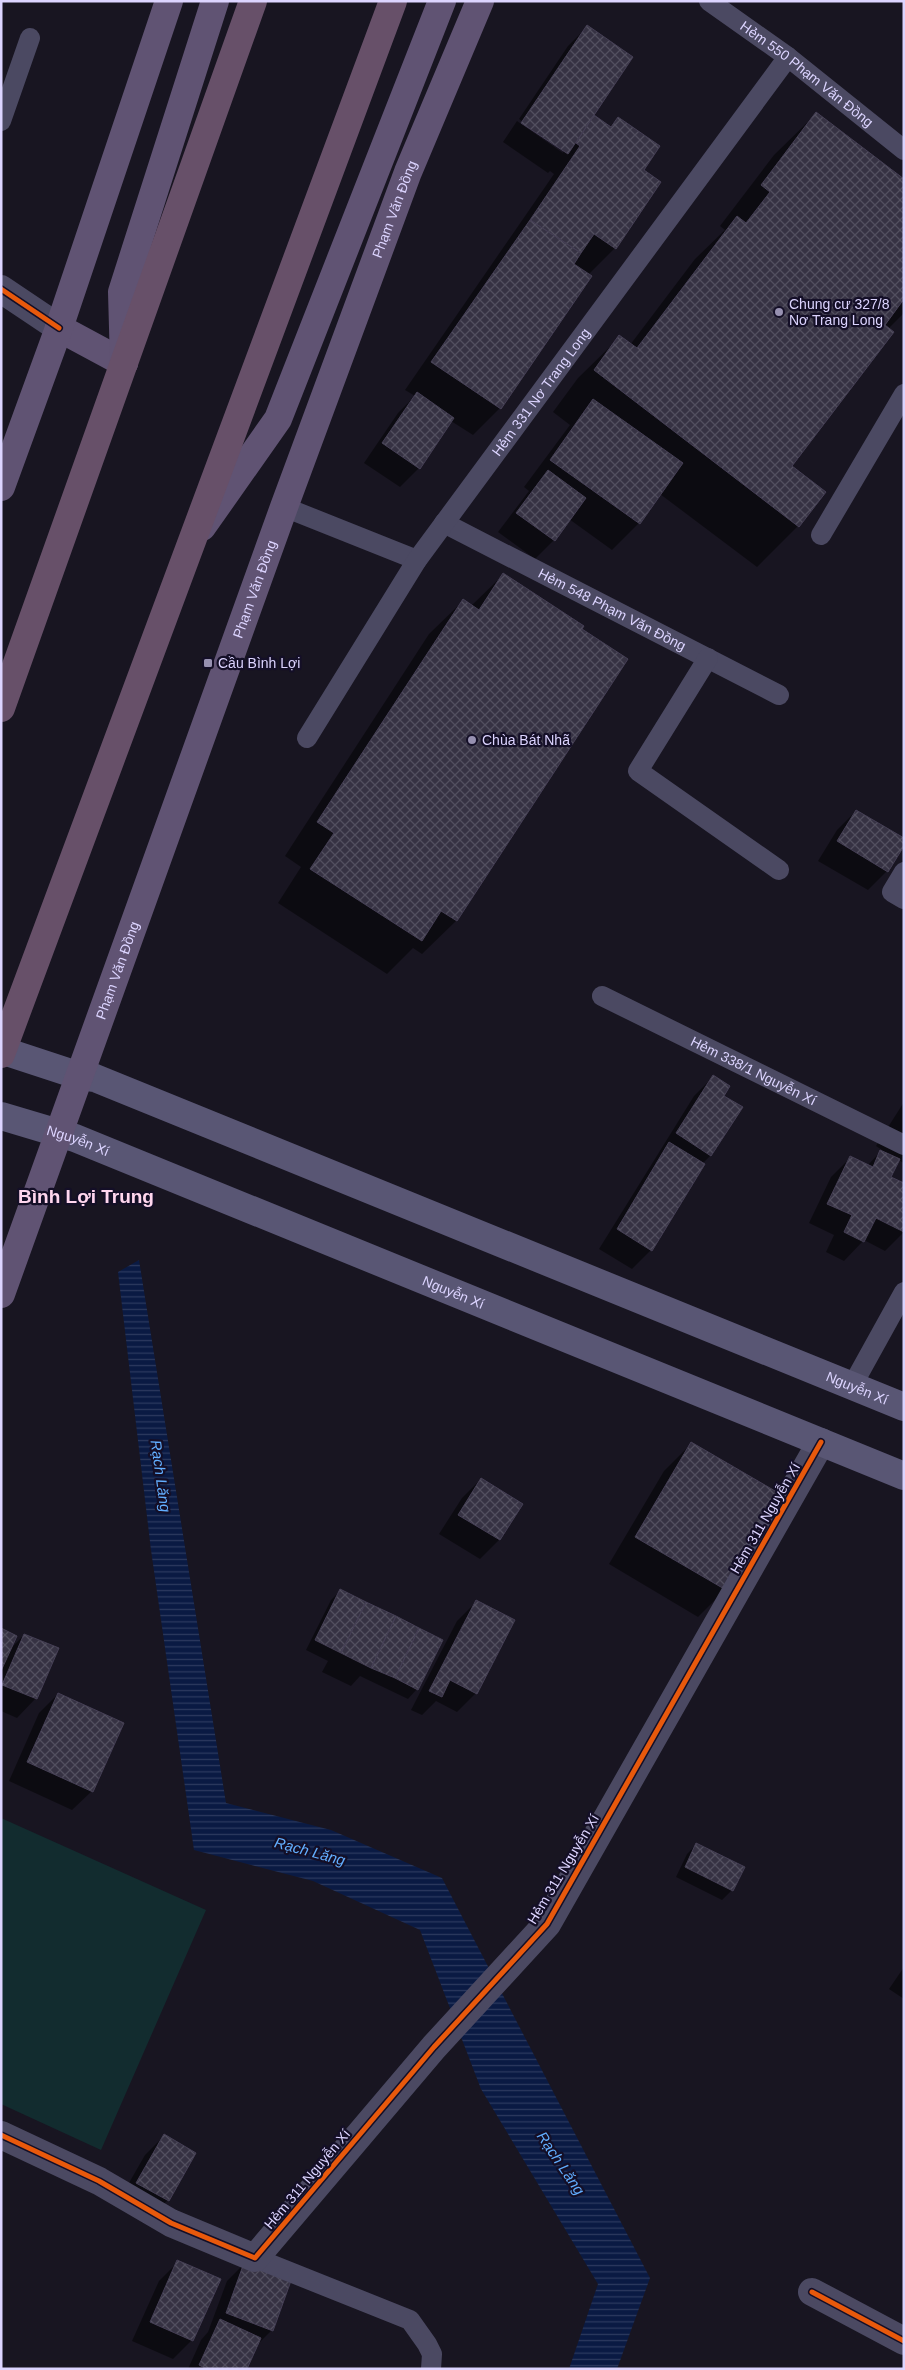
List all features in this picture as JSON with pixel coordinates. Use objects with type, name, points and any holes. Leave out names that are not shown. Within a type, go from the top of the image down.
[{"type":"highway","points":[[1,708],[253,1]]},
{"type":"highway","points":[[2,1051],[393,1]]},
{"type":"main road","points":[[1,488],[59,328],[169,1]]},
{"type":"main road","points":[[59,328],[124,363],[122,292],[215,1]]},
{"type":"main road","points":[[194,538],[278,419],[442,1]]},
{"type":"main road","name":"Phạm Văn Đồng","points":[[1,1294],[284,507],[408,172],[480,1]]},
{"type":"main road","name":"Nguyễn Xí","points":[[2,1051],[80,1076],[96,1078],[904,1408]]},
{"type":"main road","name":"Nguyễn Xí","points":[[1,1116],[75,1138],[904,1476]]},
{"type":"street","points":[[1,289],[59,328]]},
{"type":"street","name":"Hẻm 311 Nguyễn Xí","points":[[255,2258],[434,2047],[546,1924],[821,1442]]},
{"type":"street","points":[[1,2135],[99,2181],[171,2223],[255,2258]]},
{"type":"street","points":[[812,2292],[904,2341]]},
{"type":"lane","name":"Hẻm 550 Phạm Văn Đồng","points":[[710,1],[788,57],[904,150]]},
{"type":"lane","points":[[1,121],[30,38]]},
{"type":"lane","name":"Hẻm 331 Nơ Trang Long","points":[[307,738],[417,560],[788,57]]},
{"type":"lane","points":[[821,534],[904,394]]},
{"type":"lane","points":[[284,507],[417,560]]},
{"type":"lane","name":"Hẻm 548 Phạm Văn Đồng","points":[[444,523],[779,694]]},
{"type":"lane","points":[[708,658],[638,771],[778,870]]},
{"type":"lane","points":[[904,872],[892,892],[904,899]]},
{"type":"lane","name":"Hẻm 338/1 Nguyễn Xí","points":[[602,996],[904,1145]]},
{"type":"lane","points":[[852,1386],[904,1292]]},
{"type":"lane","points":[[255,2258],[410,2320],[432,2354],[431,2369]]},
{"type":"green space","points":[[1,1818],[206,1910],[101,2150],[1,2104]]},
{"type":"water","name":"Rạch Lăng","points":[[139,1260],[226,1803],[331,1830],[442,1878],[650,2278],[617,2369],[569,2369],[598,2284],[481,2089],[420,1930],[313,1881],[194,1850],[151,1550],[118,1272]]},
{"type":"building","points":[[587,25],[633,57],[568,154],[521,123]]},
{"type":"building","name":"Chung cư 327/8 Nơ Trang Long","points":[[816,112],[904,179],[904,299],[885,325],[894,332],[792,466],[826,492],[799,527],[594,370],[619,335],[637,348],[737,216],[746,223],[770,192],[761,185]]},
{"type":"building","points":[[594,115],[611,127],[618,117],[660,146],[644,170],[661,182],[616,249],[594,234],[581,253],[530,220],[580,146],[576,143]]},
{"type":"building","points":[[530,220],[581,253],[574,264],[592,276],[501,409],[431,362]]},
{"type":"building","points":[[417,392],[454,418],[420,469],[382,443]]},
{"type":"building","points":[[593,399],[683,463],[640,524],[550,460]]},
{"type":"building","points":[[548,470],[586,498],[555,541],[516,513]]},
{"type":"building","name":"Chùa Bát Nhã","points":[[503,573],[584,626],[582,629],[628,659],[457,921],[441,911],[422,941],[310,869],[334,833],[317,822],[463,599],[479,610]]},
{"type":"building","points":[[856,810],[904,838],[904,846],[888,872],[837,841]]},
{"type":"building","points":[[713,1075],[730,1086],[724,1096],[743,1107],[711,1156],[676,1133]]},
{"type":"building","points":[[669,1142],[705,1164],[652,1251],[617,1229]]},
{"type":"building","points":[[880,1150],[900,1159],[891,1177],[904,1183],[904,1232],[876,1218],[864,1242],[844,1232],[852,1215],[827,1204],[850,1156],[873,1167]]},
{"type":"building","points":[[691,1442],[782,1495],[726,1590],[635,1537]]},
{"type":"building","points":[[481,1478],[523,1504],[500,1540],[458,1515]]},
{"type":"building","points":[[340,1589],[366,1602],[341,1653],[315,1640]]},
{"type":"building","points":[[476,1600],[515,1620],[477,1694],[450,1680],[442,1697],[429,1691]]},
{"type":"building","points":[[366,1602],[396,1616],[371,1668],[341,1653]]},
{"type":"building","points":[[396,1616],[419,1628],[395,1678],[371,1668]]},
{"type":"building","points":[[1,1628],[17,1636],[1,1671]]},
{"type":"building","points":[[419,1628],[443,1640],[418,1690],[395,1678]]},
{"type":"building","points":[[24,1634],[59,1648],[37,1699],[2,1685]]},
{"type":"building","points":[[58,1693],[124,1723],[93,1792],[27,1762]]},
{"type":"building","points":[[696,1843],[745,1867],[733,1891],[685,1867]]},
{"type":"building","points":[[164,2134],[196,2153],[169,2201],[136,2183]]},
{"type":"building","points":[[177,2260],[221,2279],[193,2341],[150,2322]]},
{"type":"building","points":[[245,2260],[292,2278],[273,2331],[226,2313]]},
{"type":"building","points":[[220,2319],[261,2338],[247,2369],[207,2369],[199,2365]]},
{"type":"cycle path","points":[[1,289],[59,328]]},
{"type":"cycle path","points":[[1,2135],[99,2181],[171,2223],[255,2258],[434,2047],[547,1924],[821,1442]]},
{"type":"cycle path","points":[[812,2292],[904,2341]]},
{"type":"place","name":"Chung cư 327/8 Nơ Trang Long","points":[[779,312]]},
{"type":"place","name":"Cầu Bình Lợi","points":[[208,663]]},
{"type":"place","name":"Chùa Bát Nhã","points":[[472,740]]},
{"type":"district","name":"Bình Lợi Trung","points":[[86,1196]]}]
